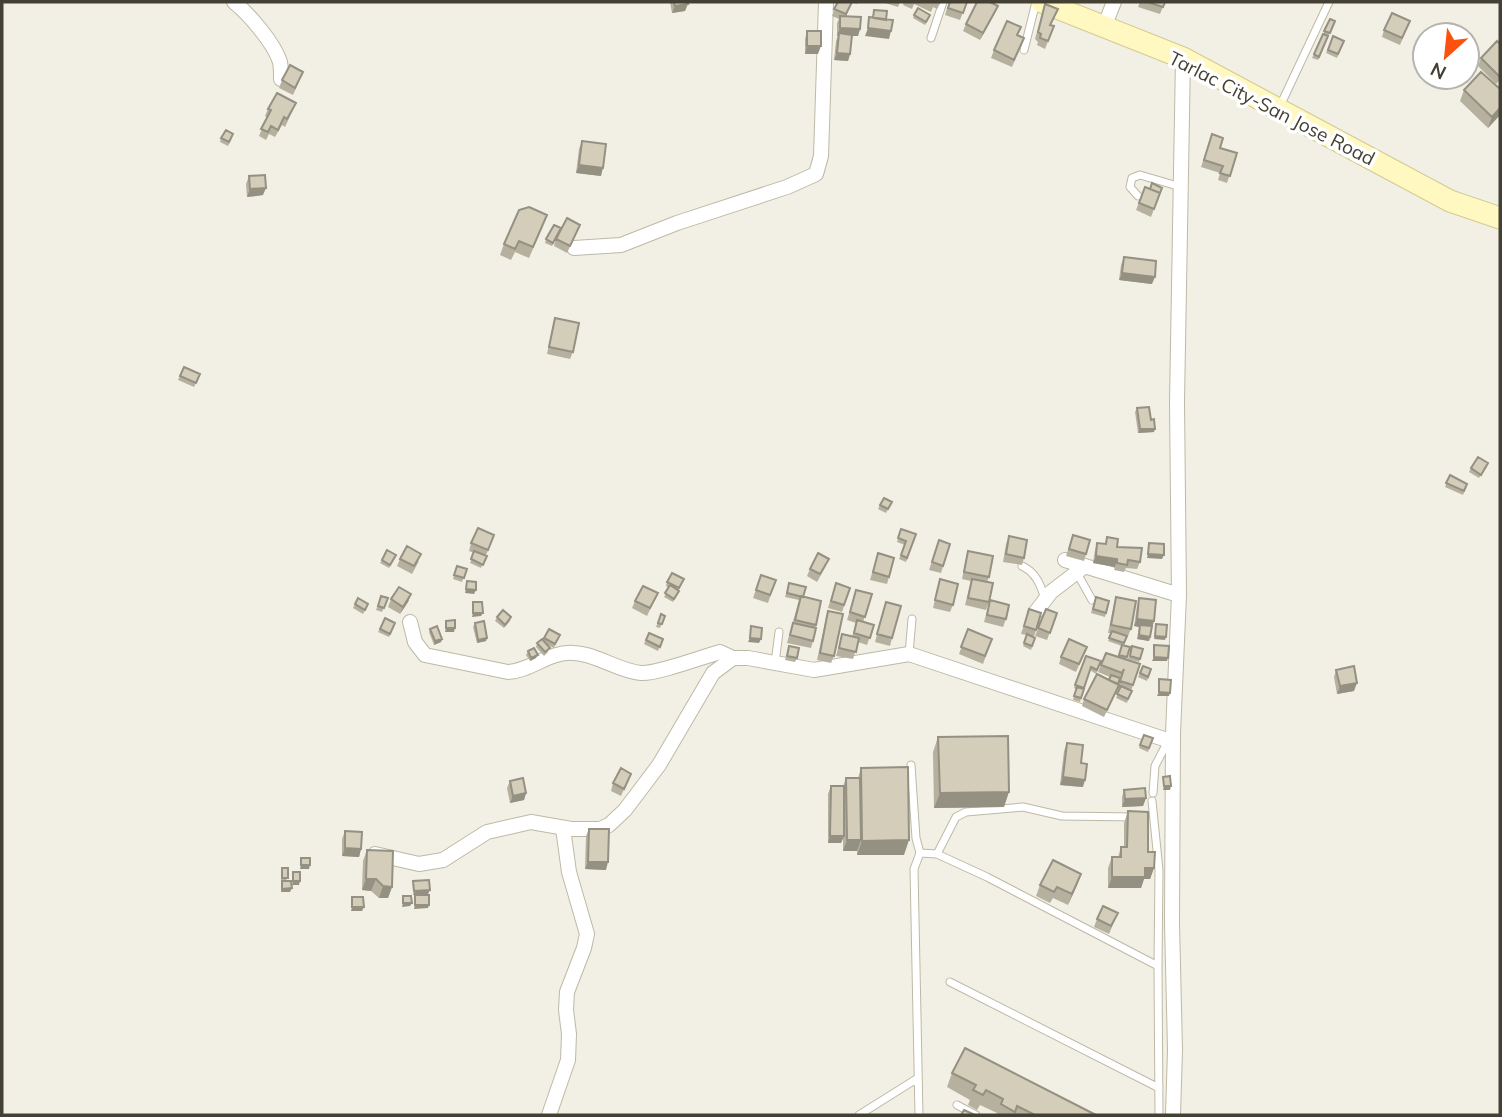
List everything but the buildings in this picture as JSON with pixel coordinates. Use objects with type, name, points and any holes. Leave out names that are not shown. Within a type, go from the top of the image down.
[{"type":"main road","name":"Tarlac City-San Jose Road","points":[[1042,2],[1183,58],[1450,201],[1500,218]]},
{"type":"street","points":[[234,2],[247,13],[269,43],[280,62],[281,79]]},
{"type":"street","points":[[574,248],[621,244],[787,187],[816,174],[821,156],[826,2]]},
{"type":"street","points":[[1104,27],[1114,2]]},
{"type":"street","points":[[1173,1115],[1175,1050],[1170,741],[1179,595],[1177,402],[1183,58]]},
{"type":"street","points":[[1065,560],[1081,569],[1179,595]]},
{"type":"street","points":[[1035,613],[1051,593],[1081,569]]},
{"type":"street","points":[[410,621],[415,642],[425,655],[508,672],[520,671],[555,654],[566,653],[576,653],[641,673],[654,672],[720,652],[733,658],[814,670],[909,654],[1170,741]]},
{"type":"street","points":[[369,853],[419,864],[443,860],[487,832],[531,822],[563,828],[600,829],[610,825],[625,810],[659,765],[713,673],[733,658]]},
{"type":"street","points":[[548,1115],[568,1060],[567,992],[587,934],[569,872],[563,828]]},
{"type":"lane","points":[[931,38],[943,2]]},
{"type":"lane","points":[[1024,50],[1036,2]]},
{"type":"lane","points":[[1279,109],[1329,2]]},
{"type":"lane","points":[[1138,196],[1130,187],[1132,178],[1140,175],[1182,187]]},
{"type":"lane","points":[[1022,566],[1040,583],[1045,600]]},
{"type":"lane","points":[[1081,569],[1092,600]]},
{"type":"lane","points":[[909,654],[912,619]]},
{"type":"lane","points":[[775,663],[779,632]]},
{"type":"lane","points":[[1159,1115],[1159,870],[1153,797],[1155,766],[1170,741]]},
{"type":"lane","points":[[911,765],[916,838],[920,853],[914,869],[919,1115]]},
{"type":"lane","points":[[937,854],[956,817],[966,812],[1023,807],[1062,816],[1154,817]]},
{"type":"lane","points":[[920,853],[937,854],[987,877],[1158,966]]},
{"type":"lane","points":[[950,982],[1158,1088]]},
{"type":"lane","points":[[859,1115],[918,1078]]},
{"type":"lane","points":[[957,1105],[976,1115]]}]
